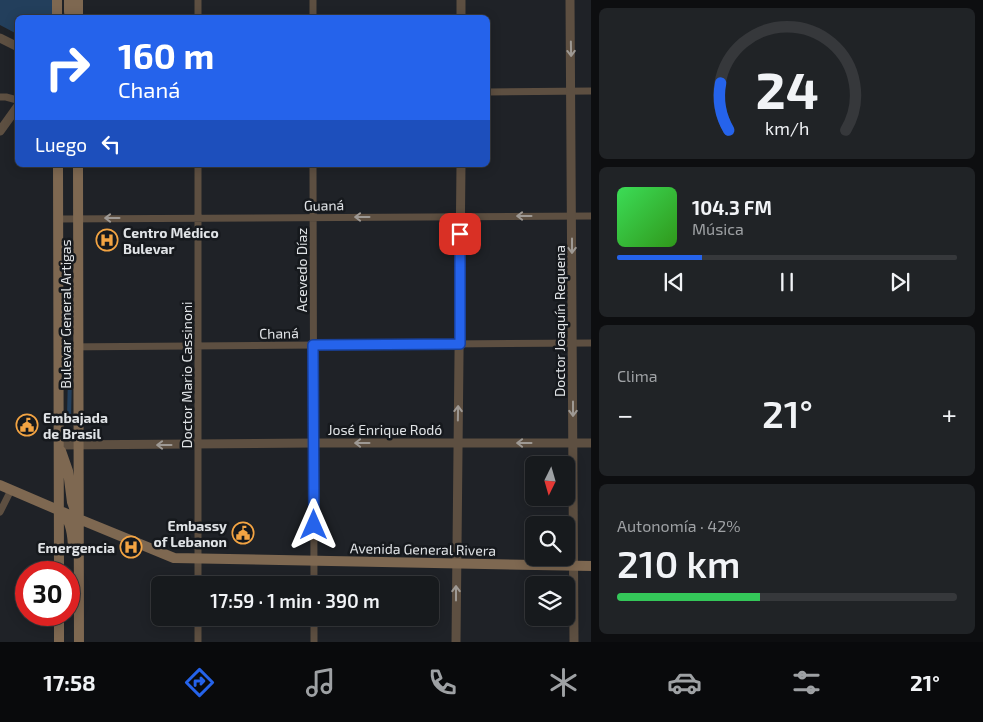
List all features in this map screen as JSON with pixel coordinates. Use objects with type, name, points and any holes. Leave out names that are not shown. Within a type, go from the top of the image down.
[{"type":"main road","points":[[57,0],[57,15]]},
{"type":"main road","points":[[69,0],[69,12],[71,15]]},
{"type":"main road","points":[[78,0],[78,15]]},
{"type":"main road","name":"Bulevar General Artigas","points":[[58,167],[59,561]]},
{"type":"main road","name":"Bulevar General Artigas","points":[[77,561],[79,520],[78,167]]},
{"type":"main road","points":[[59,445],[68,471],[73,506],[79,520]]},
{"type":"main road","name":"Avenida General Rivera","points":[[0,485],[79,520],[169,556],[179,558],[525,565]]},
{"type":"main road","points":[[59,510],[66,516],[70,525],[74,561]]},
{"type":"main road","name":"Avenida General Rivera","points":[[575,566],[590,566]]},
{"type":"main road","points":[[59,626],[59,642]]},
{"type":"main road","name":"Bulevar General Artigas","points":[[79,626],[80,642]]},
{"type":"street","points":[[198,0],[198,15]]},
{"type":"street","points":[[313,0],[313,15]]},
{"type":"street","points":[[461,0],[461,15]]},
{"type":"street","name":"Doctor Joaquín Requena","points":[[570,0],[574,516]]},
{"type":"street","points":[[0,38],[15,46]]},
{"type":"street","points":[[490,92],[590,91]]},
{"type":"street","points":[[0,97],[15,99]]},
{"type":"street","points":[[0,132],[15,110]]},
{"type":"street","name":"Doctor Mario Cassinoni","points":[[198,167],[198,576]]},
{"type":"street","name":"Acevedo Díaz","points":[[314,167],[314,576]]},
{"type":"street","points":[[456,642],[460,167]]},
{"type":"street","name":"Guaná","points":[[58,219],[590,216]]},
{"type":"street","name":"Chaná","points":[[58,347],[590,343]]},
{"type":"street","name":"José Enrique Rodó","points":[[59,445],[590,443]]},
{"type":"street","points":[[0,512],[11,490]]},
{"type":"street","name":"Doctor Joaquín Requena","points":[[574,566],[574,642]]},
{"type":"street","points":[[198,626],[198,642]]},
{"type":"street","points":[[314,626],[314,642]]},
{"type":"shaded area","points":[[0,0],[52,0],[52,15],[15,15],[15,33],[0,25]]},
{"type":"shaded area","points":[[68,376],[72,377],[71,418],[67,416]]},
{"type":"place","name":"Centro Médico Bulevar","points":[[107,240]]},
{"type":"place","name":"Embajada de Brasil","points":[[27,425]]},
{"type":"place","name":"Embassy of Lebanon","points":[[243,533]]},
{"type":"place","name":"Emergencia","points":[[131,547]]},
{"type":"route","points":[[314,525],[313,345],[460,344],[460,234]]}]
